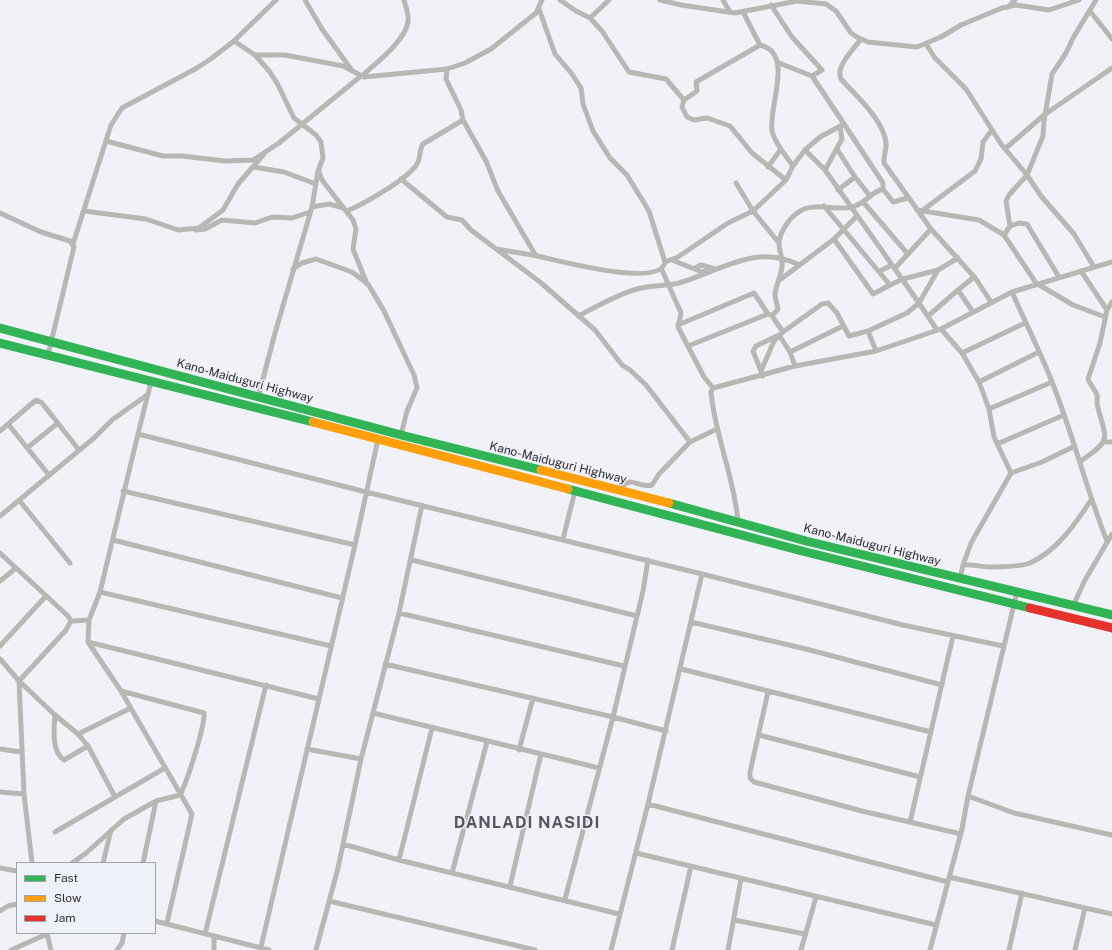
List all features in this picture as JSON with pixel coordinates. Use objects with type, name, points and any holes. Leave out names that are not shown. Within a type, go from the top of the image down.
[{"type":"highway","name":"Kano-Maiduguri Highway","points":[[0,328],[258,398],[738,521],[813,542],[1112,615]]},
{"type":"highway","name":"Kano-Maiduguri Highway","points":[[0,343],[378,439],[802,551],[1112,628]]},
{"type":"street","points":[[48,355],[73,250],[73,244],[111,125],[122,108],[197,68],[234,41],[276,0]]},
{"type":"street","points":[[305,0],[322,29],[353,72]]},
{"type":"street","points":[[106,141],[163,156],[182,156],[225,161],[253,160],[302,124],[361,76],[399,40],[405,30],[408,17],[404,0]]},
{"type":"street","points":[[255,55],[285,55],[344,66],[361,76],[447,69],[465,63],[490,48],[531,18],[539,9],[542,0]]},
{"type":"street","points":[[560,0],[576,11],[590,18],[602,31],[629,72],[666,79],[684,100]]},
{"type":"street","points":[[590,18],[609,0]]},
{"type":"street","points":[[660,0],[681,5],[730,12],[743,12],[771,5],[797,1],[826,4],[832,6],[851,33],[861,39],[868,42],[917,47],[926,44],[966,22],[1008,7],[1016,6],[1049,10],[1079,0]]},
{"type":"street","points":[[724,0],[730,12]]},
{"type":"street","points":[[1008,7],[1015,0]]},
{"type":"street","points":[[1010,226],[1006,201],[1009,195],[1027,175],[1043,136],[1044,115],[1052,74],[1066,53],[1073,38],[1096,0]]},
{"type":"street","points":[[771,5],[792,37],[822,70],[812,76]]},
{"type":"street","points":[[539,9],[555,54],[572,74],[581,88],[583,104],[593,131],[610,158],[627,175],[649,211],[666,262],[662,270],[681,313],[678,325],[704,377],[713,388]]},
{"type":"street","points":[[1090,11],[1112,39]]},
{"type":"street","points":[[743,12],[760,45]]},
{"type":"street","points":[[861,39],[842,66],[840,76],[871,112],[881,128],[886,144],[884,162],[908,198],[930,229],[974,277],[991,302]]},
{"type":"street","points":[[234,41],[255,55],[270,72],[294,118],[316,135],[321,142],[323,158],[318,172],[311,209],[258,398]]},
{"type":"street","points":[[926,44],[935,58],[966,89],[992,130],[1027,175],[1041,196],[1074,234],[1094,267]]},
{"type":"street","points":[[786,180],[752,153],[730,126],[707,118],[694,120],[687,117],[682,106],[684,100],[697,91],[696,82],[760,45],[768,47],[773,51],[779,63],[772,129],[780,149],[793,166]]},
{"type":"street","points":[[779,63],[812,76],[842,125],[884,183],[883,189],[893,202],[908,198]]},
{"type":"street","points":[[1006,148],[1044,115],[1112,68]]},
{"type":"street","points":[[447,69],[446,79],[461,110],[463,120],[486,161],[498,192],[536,256]]},
{"type":"street","points":[[194,229],[200,231],[219,221],[227,219],[255,224],[272,218],[292,218],[311,209],[329,204],[346,210],[361,205],[401,179],[418,162],[423,144],[463,120]]},
{"type":"street","points":[[666,262],[696,246],[737,218],[753,211],[786,180],[793,166],[805,150],[820,138],[842,125]]},
{"type":"street","points":[[825,170],[842,139],[842,125]]},
{"type":"street","points":[[923,210],[975,171],[981,159],[983,142],[992,130]]},
{"type":"street","points":[[768,167],[780,149]]},
{"type":"street","points":[[837,149],[855,177],[870,196]]},
{"type":"street","points":[[805,150],[825,170],[850,208],[903,279],[928,316],[962,353],[978,382],[989,409],[997,444],[1011,473]]},
{"type":"street","points":[[84,211],[146,219],[178,230],[194,229],[205,224],[223,210],[238,184],[254,167],[265,152]]},
{"type":"street","points":[[254,167],[284,172],[316,184]]},
{"type":"street","points":[[318,172],[322,180],[353,220],[356,230],[354,248],[368,284],[384,311],[414,376],[417,388],[407,411],[401,435]]},
{"type":"street","points":[[838,190],[855,177]]},
{"type":"street","points":[[401,179],[447,217],[462,220],[471,230],[540,282],[600,335],[622,365],[630,370],[646,385],[690,442]]},
{"type":"street","points":[[688,346],[770,315],[778,309],[775,295],[781,278],[783,258],[779,243],[753,211],[736,183]]},
{"type":"street","points":[[779,243],[785,226],[799,212],[809,208],[824,206],[850,208],[864,203],[870,196],[883,189]]},
{"type":"street","points":[[864,203],[907,253]]},
{"type":"street","points":[[824,206],[843,231],[880,271],[890,285]]},
{"type":"street","points":[[917,210],[979,220],[1004,235],[1036,283],[1073,305],[1105,317]]},
{"type":"street","points":[[0,213],[41,232],[70,241],[73,244]]},
{"type":"street","points":[[781,278],[834,239],[857,216]]},
{"type":"street","points":[[1004,235],[1010,226],[1019,223],[1027,224],[1059,276]]},
{"type":"street","points":[[880,271],[894,267],[930,229]]},
{"type":"street","points":[[834,239],[873,294],[903,279],[938,270],[958,258]]},
{"type":"street","points":[[497,249],[536,256],[566,264],[610,270],[643,274],[662,270]]},
{"type":"street","points":[[578,316],[636,289],[679,283],[744,260],[761,257],[783,258],[799,265]]},
{"type":"street","points":[[293,269],[302,263],[316,260],[352,272],[368,284]]},
{"type":"street","points":[[672,260],[702,272],[715,269]]},
{"type":"street","points":[[713,388],[762,373],[876,350],[939,329],[1012,292],[1036,283],[1112,262]]},
{"type":"street","points":[[762,373],[753,349],[756,346],[781,334],[822,304],[828,303],[837,313],[849,336],[868,331],[907,314],[919,303],[938,270]]},
{"type":"street","points":[[1081,271],[1107,310]]},
{"type":"street","points":[[928,316],[974,277]]},
{"type":"street","points":[[958,290],[973,312]]},
{"type":"street","points":[[1012,292],[1052,382],[1080,461],[1091,500],[1107,541]]},
{"type":"street","points":[[678,325],[754,293],[770,315],[781,334],[795,366]]},
{"type":"street","points":[[1080,461],[1097,450],[1104,442],[1104,431],[1101,415],[1098,409],[1097,394],[1088,379],[1100,343],[1107,310],[1112,302]]},
{"type":"street","points":[[962,353],[1025,323]]},
{"type":"street","points":[[790,352],[843,326]]},
{"type":"street","points":[[868,331],[876,350]]},
{"type":"street","points":[[762,373],[770,350],[781,334]]},
{"type":"street","points":[[978,382],[1039,352]]},
{"type":"street","points":[[151,382],[123,491],[114,540],[100,592],[88,620],[88,642],[121,691],[192,814],[167,923]]},
{"type":"street","points":[[989,409],[1052,382]]},
{"type":"street","points":[[713,388],[711,392],[717,429],[734,490],[738,521]]},
{"type":"street","points":[[0,516],[112,420],[147,395]]},
{"type":"street","points":[[0,431],[36,400],[42,403],[78,450]]},
{"type":"street","points":[[997,444],[1064,415]]},
{"type":"street","points":[[27,448],[58,423]]},
{"type":"street","points":[[8,424],[49,475]]},
{"type":"street","points":[[618,490],[625,483],[631,482],[648,486],[652,485],[659,474],[690,442],[717,429]]},
{"type":"street","points":[[138,434],[366,492],[563,539],[953,636],[1003,646]]},
{"type":"street","points":[[261,947],[355,545],[378,439]]},
{"type":"street","points":[[1104,442],[1112,442]]},
{"type":"street","points":[[960,579],[963,565],[971,543],[1011,473],[1042,462],[1075,446]]},
{"type":"street","points":[[123,491],[355,545]]},
{"type":"street","points":[[563,539],[575,491]]},
{"type":"street","points":[[19,500],[70,564]]},
{"type":"street","points":[[963,565],[989,567],[1028,563],[1043,556],[1058,543],[1080,517],[1091,500]]},
{"type":"street","points":[[316,950],[343,844],[361,759],[412,560],[422,505]]},
{"type":"street","points":[[1073,606],[1112,534]]},
{"type":"street","points":[[114,540],[342,598]]},
{"type":"street","points":[[0,553],[68,616],[71,621]]},
{"type":"street","points":[[412,560],[637,616]]},
{"type":"street","points":[[565,899],[613,717],[637,616],[648,560]]},
{"type":"street","points":[[0,581],[16,568]]},
{"type":"street","points":[[610,950],[666,731],[702,574]]},
{"type":"street","points":[[100,592],[331,646]]},
{"type":"street","points":[[930,950],[961,834],[968,796],[1013,603],[1017,592]]},
{"type":"street","points":[[0,646],[46,596]]},
{"type":"street","points":[[399,613],[624,666]]},
{"type":"street","points":[[71,621],[88,620]]},
{"type":"street","points":[[32,862],[21,752],[19,681],[66,630],[71,621]]},
{"type":"street","points":[[691,622],[806,649],[942,685]]},
{"type":"street","points":[[910,822],[953,636]]},
{"type":"street","points":[[88,642],[266,685],[319,700]]},
{"type":"street","points":[[0,659],[19,681],[55,715],[78,734],[88,746],[115,797]]},
{"type":"street","points":[[385,664],[613,717],[666,731]]},
{"type":"street","points":[[681,669],[931,732]]},
{"type":"street","points":[[205,934],[266,685]]},
{"type":"street","points":[[73,862],[85,854],[124,819],[156,801],[180,795],[185,786],[205,720],[204,713],[121,691]]},
{"type":"street","points":[[768,692],[750,772],[750,778],[754,782],[813,799],[961,834]]},
{"type":"street","points":[[519,750],[533,698]]},
{"type":"street","points":[[78,734],[131,708]]},
{"type":"street","points":[[373,713],[519,750],[599,768]]},
{"type":"street","points":[[55,715],[54,733],[56,747],[60,757],[64,760],[88,746]]},
{"type":"street","points":[[399,860],[432,728]]},
{"type":"street","points":[[758,735],[920,777]]},
{"type":"street","points":[[452,873],[487,742]]},
{"type":"street","points":[[0,749],[21,752]]},
{"type":"street","points":[[307,749],[361,759]]},
{"type":"street","points":[[510,886],[541,754]]},
{"type":"street","points":[[55,832],[165,768]]},
{"type":"street","points":[[0,792],[24,794]]},
{"type":"street","points":[[968,796],[1014,813],[1112,835]]},
{"type":"street","points":[[143,862],[156,801]]},
{"type":"street","points":[[648,804],[948,882]]},
{"type":"street","points":[[103,862],[111,830]]},
{"type":"street","points":[[343,844],[399,860],[565,899],[619,914]]},
{"type":"street","points":[[636,853],[936,925]]},
{"type":"street","points":[[672,950],[691,866]]},
{"type":"street","points":[[0,868],[16,871]]},
{"type":"street","points":[[949,876],[1112,914]]},
{"type":"street","points":[[728,950],[741,879]]},
{"type":"street","points":[[1009,950],[1022,894]]},
{"type":"street","points":[[801,950],[816,897]]},
{"type":"street","points":[[329,901],[535,950]]},
{"type":"street","points":[[0,911],[8,906],[16,904]]},
{"type":"street","points":[[1075,950],[1085,908]]},
{"type":"street","points":[[734,920],[805,934]]},
{"type":"street","points":[[156,921],[269,950]]},
{"type":"street","points":[[11,950],[45,934]]},
{"type":"street","points":[[47,934],[51,950]]},
{"type":"street","points":[[117,950],[122,943],[124,934]]},
{"type":"street","points":[[214,936],[214,950]]},
{"type":"street","points":[[247,944],[249,950]]},
{"type":"traffic: fast","points":[[0,328],[401,435],[541,470]]},
{"type":"traffic: fast","points":[[0,343],[313,422]]},
{"type":"traffic: fast","points":[[568,489],[802,551],[1030,608]]},
{"type":"traffic: fast","points":[[669,503],[806,541],[1112,615]]},
{"type":"traffic: slow","points":[[313,422],[568,489]]},
{"type":"traffic: slow","points":[[541,470],[669,503]]},
{"type":"traffic: jam","points":[[1030,608],[1112,628]]},
{"type":"district","name":"DANLADI NASIDI","points":[[527,823]]}]
